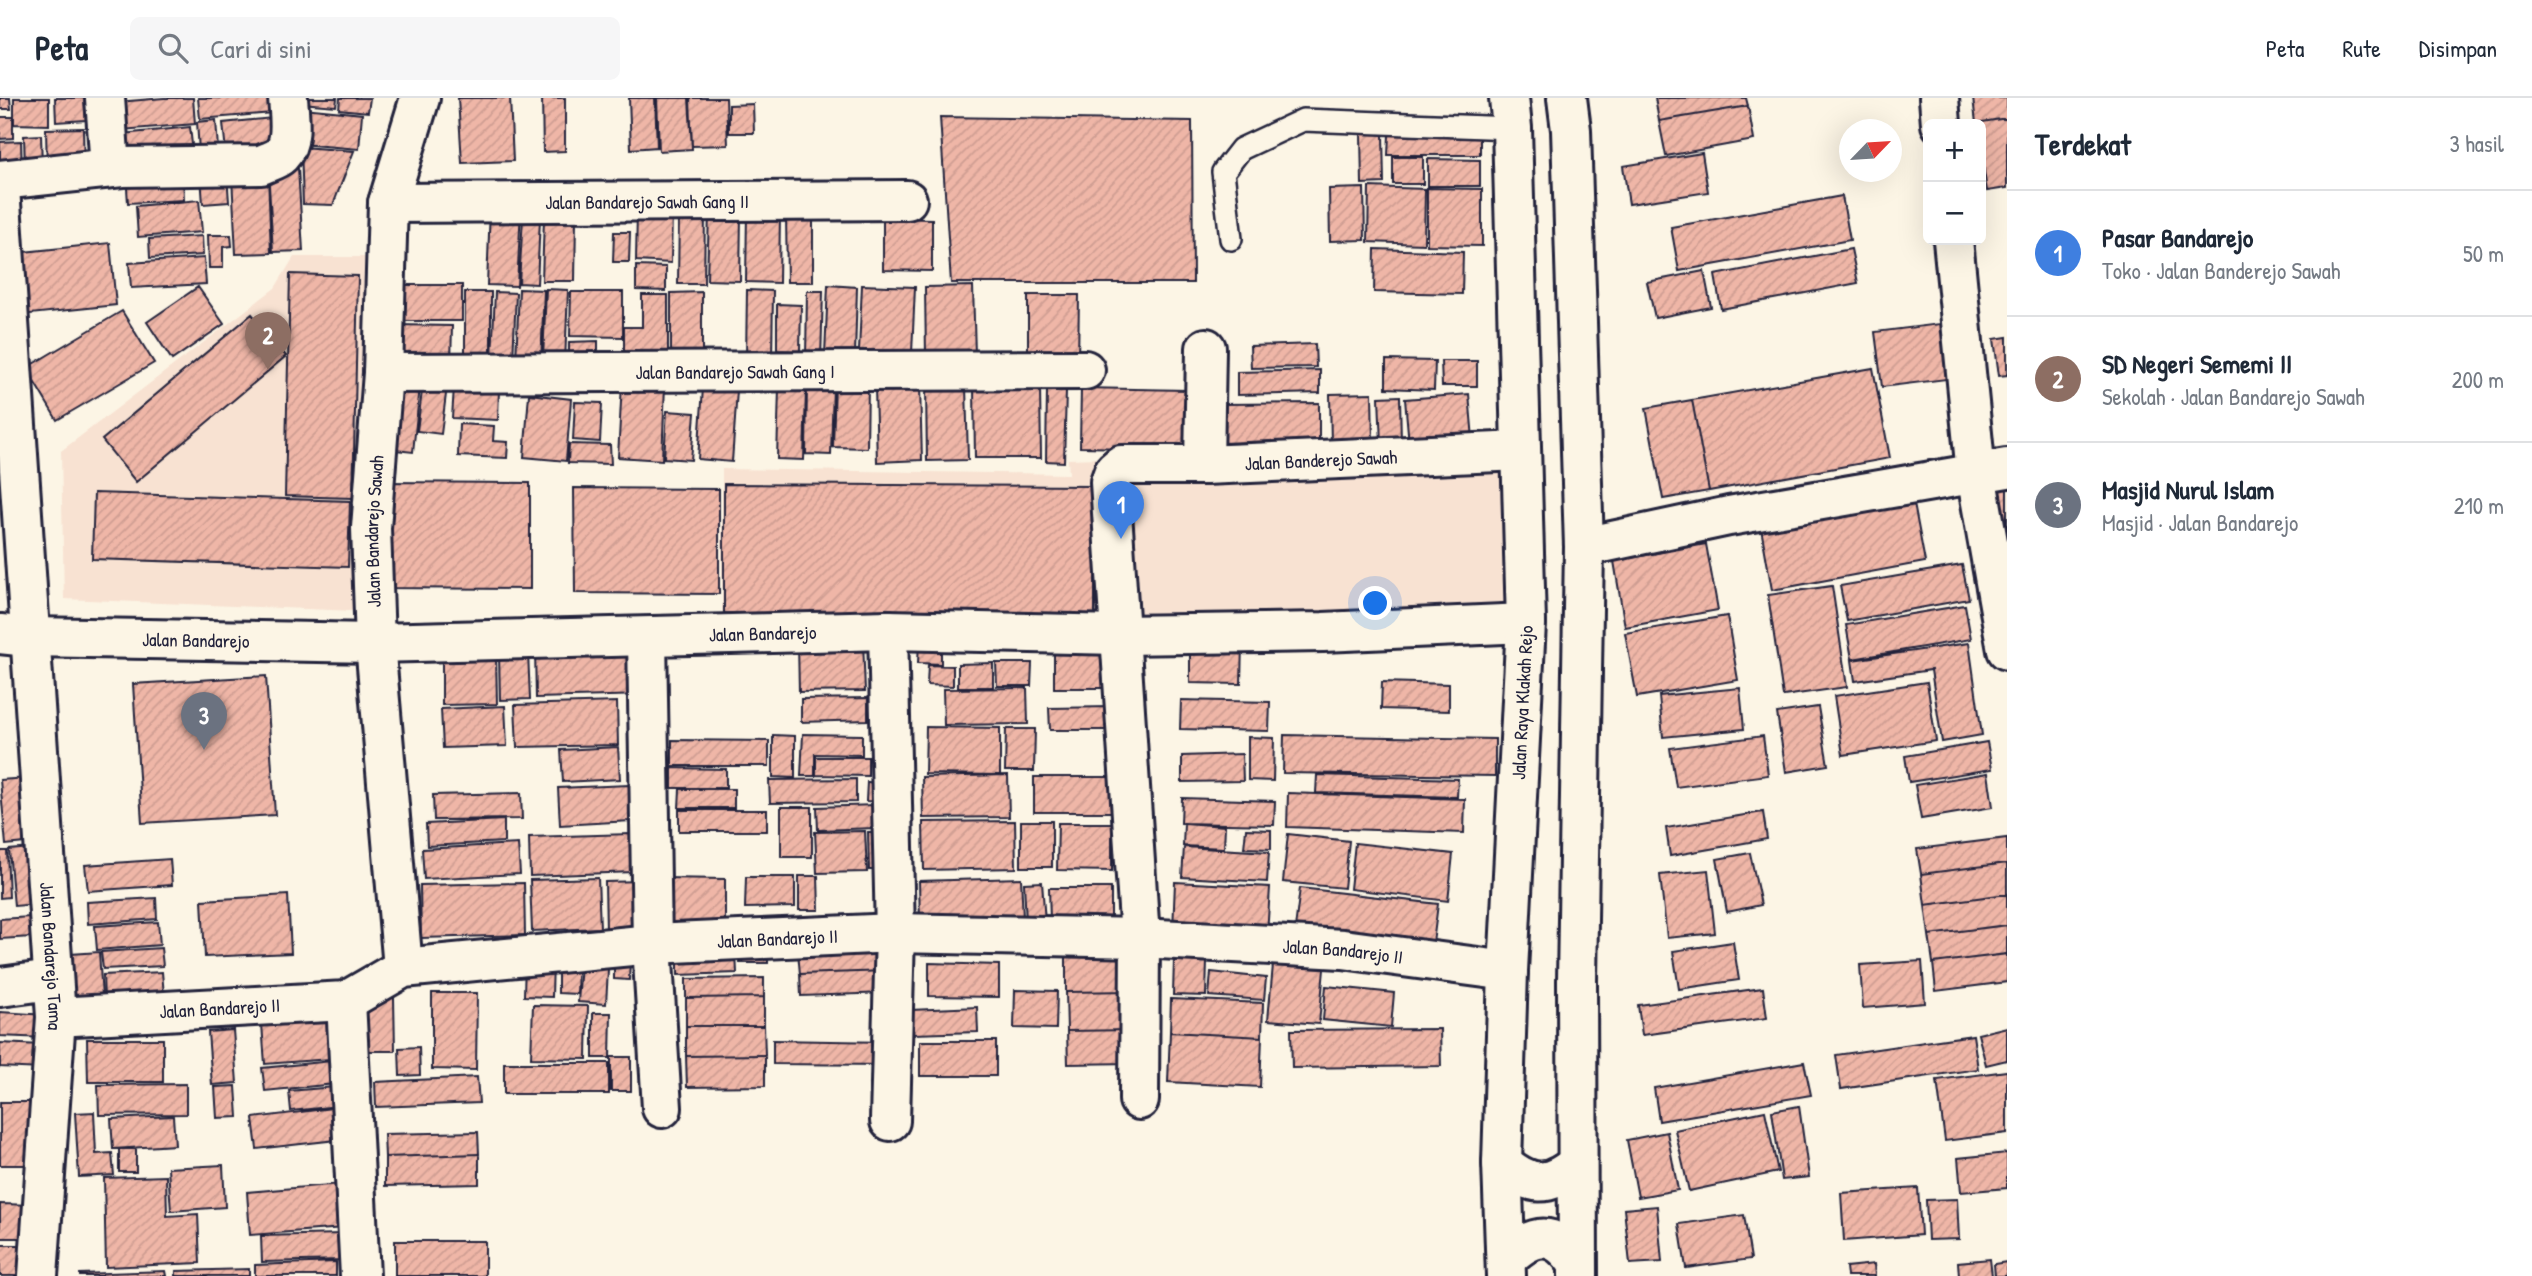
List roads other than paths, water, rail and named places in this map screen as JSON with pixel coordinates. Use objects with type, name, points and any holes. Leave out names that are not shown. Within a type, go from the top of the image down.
[{"type":"street","points":[[105,98],[110,168]]},
{"type":"street","points":[[0,180],[110,168],[261,165],[280,156],[285,150],[290,122],[288,98]]},
{"type":"street","name":"Jalan Bandarejo Sawah","points":[[403,968],[375,643],[371,528],[383,373],[388,203],[420,98]]},
{"type":"street","points":[[1939,98],[1941,119]]},
{"type":"street","name":"Jalan Raya Klakah Rejo","points":[[1506,1267],[1502,1163],[1508,971],[1526,623],[1510,113]]},
{"type":"street","points":[[1569,114],[1584,547],[1577,981],[1577,1269]]},
{"type":"street","name":"Jalan Bandarejo Tama","points":[[0,188],[15,635],[54,998],[38,1276]]},
{"type":"street","name":"Jalan Bandarejo Sawah Gang II","points":[[388,203],[906,200]]},
{"type":"street","points":[[1954,245],[1991,471],[2007,648]]},
{"type":"street","points":[[1204,466],[1206,348]]},
{"type":"street","name":"Jalan Bandarejo Sawah Gang I","points":[[383,373],[1086,370]]},
{"type":"street","name":"Jalan Banderejo Sawah","points":[[1119,635],[1110,482],[1114,471],[1121,465],[1204,466],[1521,451]]},
{"type":"street","points":[[1584,547],[1729,516],[1991,471]]},
{"type":"street","name":"Jalan Bandarejo","points":[[15,635],[375,643],[888,630],[1119,635],[1323,632],[1526,623]]},
{"type":"street","points":[[888,630],[895,933],[890,1121]]},
{"type":"street","points":[[1119,635],[1140,938],[1139,1100]]},
{"type":"street","points":[[648,638],[652,944],[662,1108]]},
{"type":"street","name":"Jalan Bandarejo II","points":[[0,987],[54,998],[346,1001],[403,968],[652,944],[895,933],[1140,938],[1343,949],[1508,971]]},
{"type":"street","points":[[346,1001],[360,1276]]},
{"type":"street","points":[[1502,1163],[1519,1177],[1539,1183],[1560,1178],[1577,1164]]},
{"type":"street","points":[[1506,1267],[1522,1244],[1537,1238],[1554,1240],[1568,1249],[1577,1269]]},
{"type":"lane","points":[[1231,239],[1223,172],[1241,149],[1303,120],[1510,113]]},
{"type":"place","name":"SD Negeri Sememi II","points":[[268,370]]},
{"type":"place","name":"Pasar Bandarejo","points":[[1121,539]]},
{"type":"place","name":"Masjid Nurul Islam","points":[[204,750]]}]
